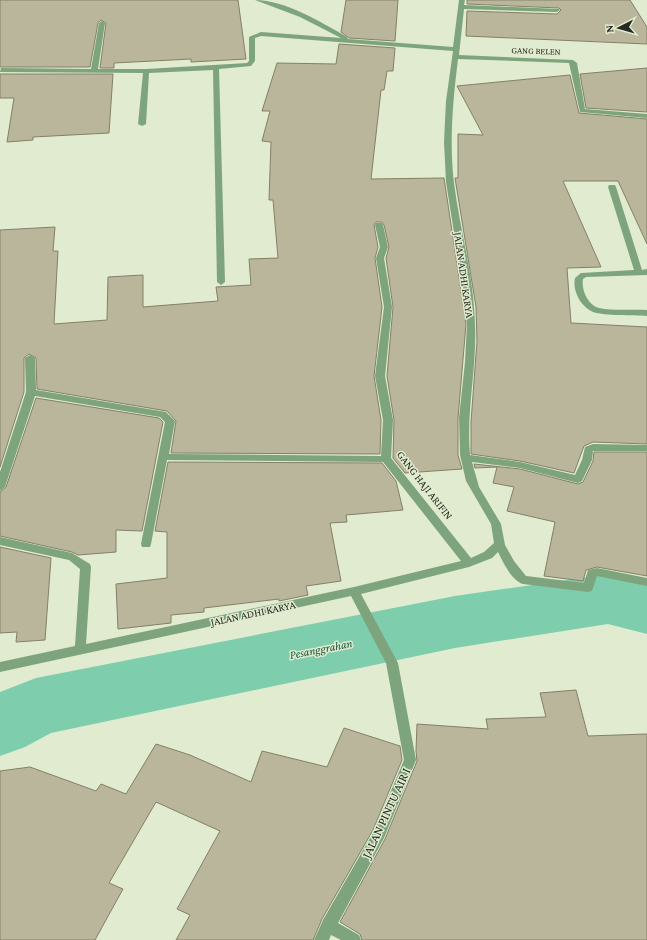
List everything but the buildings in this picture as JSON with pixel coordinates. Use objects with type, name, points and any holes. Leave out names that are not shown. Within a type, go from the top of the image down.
[{"type":"street","points":[[258,0],[293,11],[315,21],[348,40]]},
{"type":"street","points":[[462,3],[556,10]]},
{"type":"street","name":"JALAN ADHI KARYA","points":[[462,3],[450,95],[448,162],[465,268],[471,325],[464,401],[463,432],[469,474],[475,490],[488,506],[497,526],[500,544],[518,576],[528,581],[588,588],[592,573],[597,572],[647,582]]},
{"type":"street","points":[[94,70],[102,23]]},
{"type":"street","points":[[1,70],[146,71],[249,64],[252,61],[252,37],[256,35],[348,40],[455,53]]},
{"type":"street","name":"GANG BELEN","points":[[455,53],[571,61],[574,63],[582,111],[647,116]]},
{"type":"street","points":[[216,67],[221,282]]},
{"type":"street","points":[[142,124],[146,71]]},
{"type":"street","points":[[612,187],[643,272],[584,275],[579,278],[578,282],[585,303],[590,308],[597,310],[647,313]]},
{"type":"street","name":"GANG HAJI ARIFIN","points":[[379,225],[384,247],[380,258],[388,307],[380,376],[388,420],[386,459],[469,563]]},
{"type":"street","points":[[0,487],[31,392],[30,358]]},
{"type":"street","points":[[31,392],[163,414],[170,421],[146,544]]},
{"type":"street","points":[[466,458],[520,465],[578,479],[587,460],[588,449],[593,447],[647,448]]},
{"type":"street","points":[[162,457],[386,459]]},
{"type":"street","points":[[0,541],[72,557],[86,567],[80,651]]},
{"type":"street","name":"JALAN ADHI KARYA","points":[[0,667],[354,591],[469,563],[488,556],[500,544]]},
{"type":"street","name":"JALAN PINTU AIR I","points":[[321,940],[379,834],[410,760],[392,663],[354,591]]},
{"type":"street","points":[[328,925],[354,940]]},
{"type":"waterway","name":"Pesanggrahan","points":[[0,726],[36,707],[455,622],[608,599],[647,608]]}]
